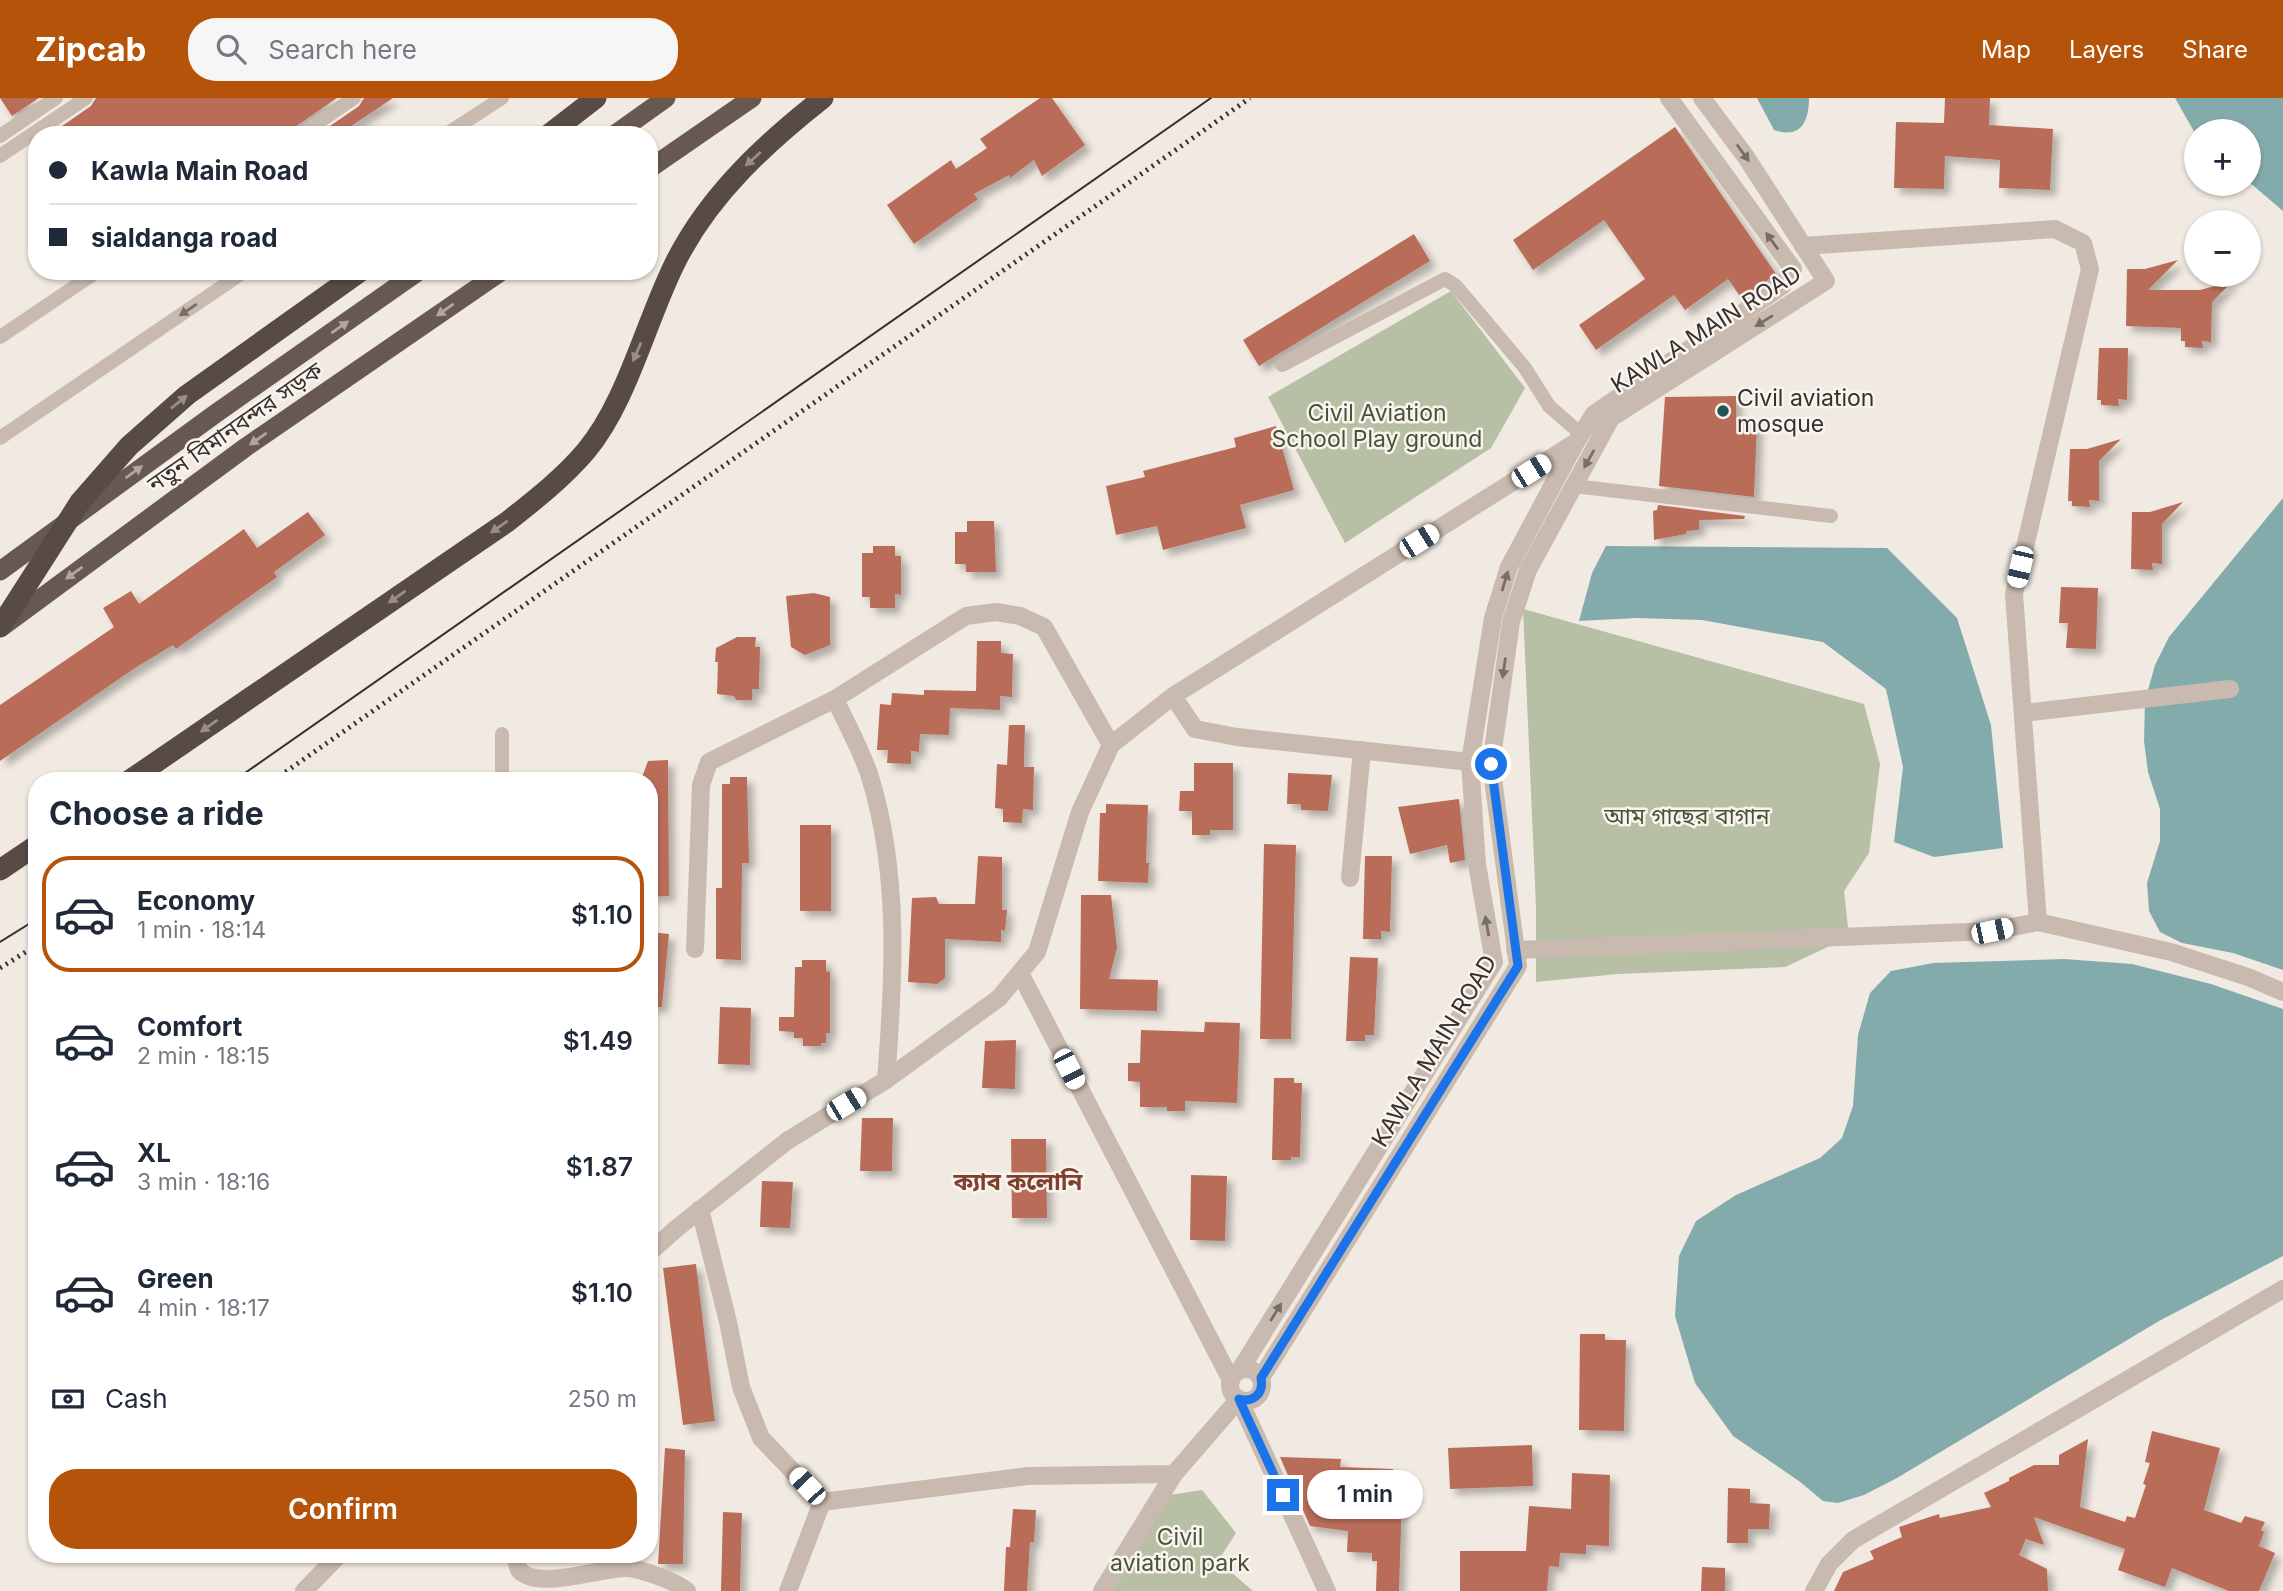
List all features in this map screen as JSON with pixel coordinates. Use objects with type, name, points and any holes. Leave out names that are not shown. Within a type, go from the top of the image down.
[{"type":"highway","points":[[560,126],[596,98]]},
{"type":"highway","points":[[627,126],[666,98]]},
{"type":"highway","points":[[658,163],[752,98]]},
{"type":"highway","points":[[142,772],[507,522],[547,490],[588,449],[611,413],[677,258],[709,209],[743,167],[823,98]]},
{"type":"highway","points":[[790,124],[842,98]]},
{"type":"highway","points":[[0,627],[80,502],[129,446],[187,395],[348,280]]},
{"type":"highway","name":"নতুন বিমানবন্দর সড়ক","points":[[0,571],[406,280]]},
{"type":"highway","name":"নতুন বিমানবন্দর সড়ক","points":[[0,627],[246,447],[489,280]]},
{"type":"highway","points":[[0,870],[28,851]]},
{"type":"street","name":"KAWLA MAIN ROAD","points":[[1235,1375],[1494,962],[1477,864],[1470,762],[1493,618],[1509,567],[1594,414],[1782,286],[1793,269],[1669,98]]},
{"type":"street","name":"KAWLA MAIN ROAD","points":[[1239,1399],[1255,1398],[1261,1389],[1261,1378],[1518,966],[1491,764],[1511,622],[1528,570],[1611,418],[1826,281],[1746,157],[1702,98]]},
{"type":"street","points":[[1803,246],[2055,229],[2083,243],[2090,269],[2014,594],[2038,922]]},
{"type":"street","points":[[658,1245],[787,1140],[886,1080],[999,998],[1037,952],[1080,812],[1111,745],[1173,696],[1579,438]]},
{"type":"street","points":[[695,949],[701,785],[709,762],[835,699],[966,617],[996,612],[1020,616],[1044,627],[1111,745]]},
{"type":"street","points":[[2022,713],[2230,689]]},
{"type":"street","points":[[1173,696],[1195,729],[1237,737],[1470,762]]},
{"type":"street","points":[[755,739],[835,699],[870,776],[886,839],[892,930],[891,1019],[886,1080]]},
{"type":"street","points":[[1350,878],[1362,750]]},
{"type":"street","points":[[1515,950],[1992,931],[2038,922],[2171,952],[2248,977],[2283,992]]},
{"type":"street","points":[[1020,973],[1235,1375],[1230,1389],[1239,1399],[1326,1591]]},
{"type":"street","points":[[700,1209],[741,1387],[761,1438],[822,1502]]},
{"type":"street","points":[[1814,1591],[1829,1564],[1853,1540],[2283,1289]]},
{"type":"street","points":[[1235,1375],[1254,1371],[1261,1378]]},
{"type":"street","points":[[1102,1591],[1174,1474],[1239,1399]]},
{"type":"street","points":[[822,1502],[1028,1476],[1174,1474]]},
{"type":"street","points":[[788,1591],[822,1502]]},
{"type":"street","points":[[304,1591],[331,1563]]},
{"type":"street","points":[[518,1563],[520,1572],[538,1584],[554,1584],[627,1568],[671,1582],[687,1591]]},
{"type":"lane","points":[[0,136],[57,98]]},
{"type":"lane","points":[[44,126],[86,98]]},
{"type":"lane","points":[[313,126],[354,98]]},
{"type":"lane","points":[[459,126],[502,98]]},
{"type":"lane","points":[[0,156],[28,137]]},
{"type":"lane","points":[[1282,365],[1445,279],[1456,286],[1525,368],[1549,406],[1579,438]]},
{"type":"lane","points":[[0,337],[85,280]]},
{"type":"lane","points":[[0,438],[232,280]]},
{"type":"lane","points":[[1574,486],[1831,516]]},
{"type":"lane","points":[[502,734],[502,772]]},
{"type":"green space","name":"Civil Aviation School Play ground","points":[[1451,291],[1525,388],[1491,448],[1345,543],[1268,397]]},
{"type":"green space","name":"আম গাছের বাগান","points":[[1523,609],[1864,704],[1880,764],[1869,853],[1844,891],[1849,937],[1785,967],[1618,974],[1536,982],[1536,907]]},
{"type":"green space","name":"Civil aviation park","points":[[1202,1490],[1236,1533],[1218,1561],[1253,1591],[1109,1591],[1170,1495]]},
{"type":"water","points":[[1757,98],[1809,98],[1805,121],[1797,130],[1774,130]]},
{"type":"water","points":[[2175,98],[2283,98],[2283,211],[2261,192],[2261,119],[2187,119]]},
{"type":"water","points":[[2283,498],[2283,970],[2233,953],[2182,943],[2160,932],[2149,911],[2147,883],[2160,841],[2160,809],[2148,772],[2144,741],[2145,701],[2155,665],[2169,637]]},
{"type":"water","points":[[1606,546],[1887,548],[1957,618],[1991,725],[2003,848],[1934,857],[1894,842],[1903,767],[1886,689],[1823,642],[1702,620],[1637,618],[1579,621],[1592,573]]},
{"type":"water","points":[[2064,959],[2132,964],[2211,984],[2283,1009],[2283,1256],[2159,1321],[1897,1478],[1864,1495],[1838,1503],[1823,1501],[1799,1481],[1733,1436],[1695,1383],[1675,1316],[1679,1256],[1696,1221],[1736,1195],[1820,1158],[1842,1138],[1853,1106],[1858,1035],[1870,993],[1891,971],[1933,963]]},
{"type":"building","points":[[0,98],[39,98],[12,116]]},
{"type":"building","points":[[96,98],[337,98],[296,126],[62,126],[91,106]]},
{"type":"building","points":[[364,98],[393,98],[351,126],[330,126],[359,106]]},
{"type":"building","points":[[1040,98],[1052,98],[1085,145],[1042,176],[1034,160],[1010,178],[1009,175],[974,194],[978,199],[914,244],[887,205],[951,160],[956,169],[987,148],[980,139]]},
{"type":"building","points":[[1945,98],[1990,98],[1989,125],[2053,129],[2050,190],[1999,188],[2000,160],[1945,156],[1944,189],[1894,188],[1896,122],[1944,123]]},
{"type":"building","points":[[1675,127],[1776,274],[1742,299],[1728,279],[1685,310],[1674,295],[1596,350],[1579,325],[1645,279],[1604,220],[1533,270],[1513,240]]},
{"type":"building","points":[[1414,234],[1430,261],[1259,366],[1243,340]]},
{"type":"building","points":[[2178,260],[2148,290],[2227,287],[2212,302],[2211,342],[2202,341],[2203,348],[2185,347],[2185,341],[2181,341],[2181,328],[2126,326],[2127,269],[2145,269]]},
{"type":"building","points":[[2099,348],[2128,348],[2127,400],[2118,399],[2119,406],[2101,405],[2101,400],[2097,400]]},
{"type":"building","points":[[1736,396],[1736,421],[1757,425],[1754,497],[1659,486],[1665,397]]},
{"type":"building","points":[[1276,426],[1294,490],[1240,505],[1246,528],[1163,550],[1157,526],[1116,535],[1106,486],[1145,477],[1143,471],[1236,447],[1234,438]]},
{"type":"building","points":[[2121,439],[2099,461],[2099,501],[2089,500],[2090,507],[2072,506],[2072,501],[2068,501],[2070,449],[2087,449]]},
{"type":"building","points":[[2183,502],[2162,524],[2162,564],[2152,563],[2153,570],[2131,569],[2132,512],[2150,512]]},
{"type":"building","points":[[1658,505],[1745,516],[1744,519],[1699,520],[1699,530],[1654,540],[1653,511],[1657,510]]},
{"type":"building","points":[[308,512],[325,535],[274,572],[277,577],[176,649],[173,645],[135,668],[0,761],[0,705],[114,627],[103,608],[131,591],[139,604],[244,529],[257,548]]},
{"type":"building","points":[[967,521],[994,521],[996,572],[966,572],[966,564],[955,564],[955,532],[967,532]]},
{"type":"building","points":[[873,546],[895,546],[895,556],[901,556],[901,595],[895,594],[895,608],[870,608],[870,597],[862,597],[862,553],[873,553]]},
{"type":"building","points":[[2061,587],[2098,588],[2096,649],[2066,648],[2068,623],[2059,623]]},
{"type":"building","points":[[814,593],[830,597],[830,645],[805,655],[791,647],[786,596]]},
{"type":"building","points":[[737,637],[756,637],[755,647],[760,647],[759,689],[752,689],[752,700],[736,700],[734,696],[717,694],[716,648]]},
{"type":"building","points":[[977,641],[1001,641],[1001,653],[1013,654],[1012,697],[1000,696],[1000,710],[950,708],[949,735],[920,734],[919,752],[911,751],[911,764],[887,763],[888,750],[877,750],[880,704],[891,705],[892,693],[924,695],[924,690],[976,691]]},
{"type":"building","points":[[1009,725],[1025,725],[1024,767],[1034,767],[1033,810],[1023,809],[1022,823],[1003,822],[1003,809],[995,808],[997,764],[1007,765]]},
{"type":"building","points":[[668,760],[669,896],[658,897],[658,772],[644,772],[648,761]]},
{"type":"building","points":[[1194,763],[1233,763],[1233,830],[1210,830],[1210,835],[1192,835],[1192,811],[1179,811],[1180,791],[1194,791]]},
{"type":"building","points":[[1288,773],[1332,775],[1328,811],[1301,810],[1301,804],[1287,804]]},
{"type":"building","points":[[730,777],[747,777],[749,863],[742,863],[741,960],[716,959],[716,888],[722,888],[722,784],[730,784]]},
{"type":"building","points":[[1459,799],[1465,860],[1450,863],[1447,845],[1410,854],[1398,807]]},
{"type":"building","points":[[1106,804],[1148,805],[1148,883],[1098,881],[1100,813],[1106,813]]},
{"type":"building","points":[[800,825],[831,825],[831,911],[800,911]]},
{"type":"building","points":[[1264,844],[1296,845],[1291,1039],[1260,1039]]},
{"type":"building","points":[[978,856],[1002,857],[1002,910],[1007,910],[1005,931],[1001,930],[1001,942],[945,939],[945,978],[937,984],[908,982],[912,898],[936,897],[939,904],[975,904]]},
{"type":"building","points":[[1365,856],[1392,856],[1390,932],[1381,931],[1381,939],[1363,939]]},
{"type":"building","points":[[1081,895],[1111,895],[1117,948],[1109,979],[1158,980],[1157,1011],[1080,1009]]},
{"type":"building","points":[[658,933],[669,934],[662,1007],[658,1007]]},
{"type":"building","points":[[1350,957],[1378,958],[1374,1035],[1365,1035],[1365,1041],[1346,1041]]},
{"type":"building","points":[[802,960],[826,960],[826,971],[830,972],[830,1033],[826,1033],[826,1043],[821,1043],[821,1046],[803,1046],[803,1038],[794,1038],[794,1032],[779,1031],[779,1017],[794,1017],[795,967],[802,967]]},
{"type":"building","points":[[720,1007],[751,1008],[750,1065],[718,1064]]},
{"type":"building","points":[[1205,1022],[1240,1023],[1237,1103],[1185,1101],[1185,1111],[1167,1111],[1167,1107],[1140,1107],[1140,1082],[1128,1081],[1128,1063],[1140,1063],[1141,1030],[1204,1032]]},
{"type":"building","points":[[1016,1040],[1015,1089],[982,1088],[985,1041]]},
{"type":"building","points":[[1274,1078],[1294,1078],[1294,1083],[1302,1083],[1300,1157],[1291,1157],[1291,1160],[1272,1160]]},
{"type":"building","points":[[862,1118],[893,1118],[892,1171],[860,1171]]},
{"type":"building","points":[[1011,1139],[1046,1139],[1047,1218],[1012,1218]]},
{"type":"building","points":[[1191,1175],[1227,1176],[1225,1241],[1190,1240]]},
{"type":"building","points":[[762,1181],[793,1182],[790,1228],[760,1227]]},
{"type":"building","points":[[696,1264],[715,1421],[683,1425],[663,1268]]},
{"type":"building","points":[[1580,1334],[1605,1334],[1605,1340],[1626,1340],[1624,1431],[1579,1430]]},
{"type":"building","points":[[2152,1431],[2220,1448],[2204,1510],[2241,1523],[2245,1516],[2265,1522],[2259,1546],[2275,1553],[2259,1591],[2229,1591],[2172,1568],[2165,1587],[2118,1570],[2125,1549],[2034,1517],[2044,1545],[2026,1539],[2019,1555],[2047,1569],[2048,1591],[1834,1591],[1843,1572],[1874,1559],[1870,1551],[1902,1537],[1899,1527],[1939,1514],[1940,1518],[1991,1507],[1984,1493],[2034,1465],[2059,1465],[2059,1455],[2088,1439],[2080,1507],[2125,1522],[2127,1516],[2135,1518],[2146,1485],[2143,1484],[2150,1463],[2145,1462]]},
{"type":"building","points":[[1532,1445],[1533,1486],[1450,1489],[1448,1448]]},
{"type":"building","points":[[665,1448],[685,1450],[683,1564],[658,1564]]},
{"type":"building","points":[[1280,1457],[1341,1459],[1340,1467],[1393,1469],[1393,1478],[1401,1478],[1399,1591],[1376,1591],[1377,1561],[1372,1561],[1372,1553],[1347,1552],[1348,1531],[1310,1526]]},
{"type":"building","points":[[1572,1473],[1610,1475],[1609,1546],[1586,1545],[1586,1554],[1560,1553],[1559,1567],[1549,1566],[1547,1591],[1460,1591],[1460,1551],[1526,1551],[1529,1506],[1571,1509]]},
{"type":"building","points":[[1728,1488],[1750,1489],[1750,1503],[1770,1504],[1769,1529],[1748,1529],[1748,1543],[1727,1543]]},
{"type":"building","points":[[1013,1509],[1036,1510],[1034,1542],[1030,1542],[1027,1591],[1004,1591],[1006,1547],[1010,1547]]},
{"type":"building","points":[[723,1512],[742,1513],[740,1591],[721,1591]]},
{"type":"building","points":[[1702,1567],[1725,1568],[1725,1591],[1701,1591]]},
{"type":"tram line","points":[[246,772],[1211,98]]},
{"type":"tram line","points":[[0,942],[28,925]]},
{"type":"railway","points":[[285,772],[1250,98]]},
{"type":"railway","points":[[0,968],[28,951]]},
{"type":"place","name":"Civil aviation mosque","points":[[1723,411]]},
{"type":"district","name":"ক্যাব কলোনি","points":[[1018,1181]]},
{"type":"route","points":[[1283,1495],[1239,1399],[1250,1400],[1259,1394],[1261,1378],[1518,966],[1491,764]]}]
